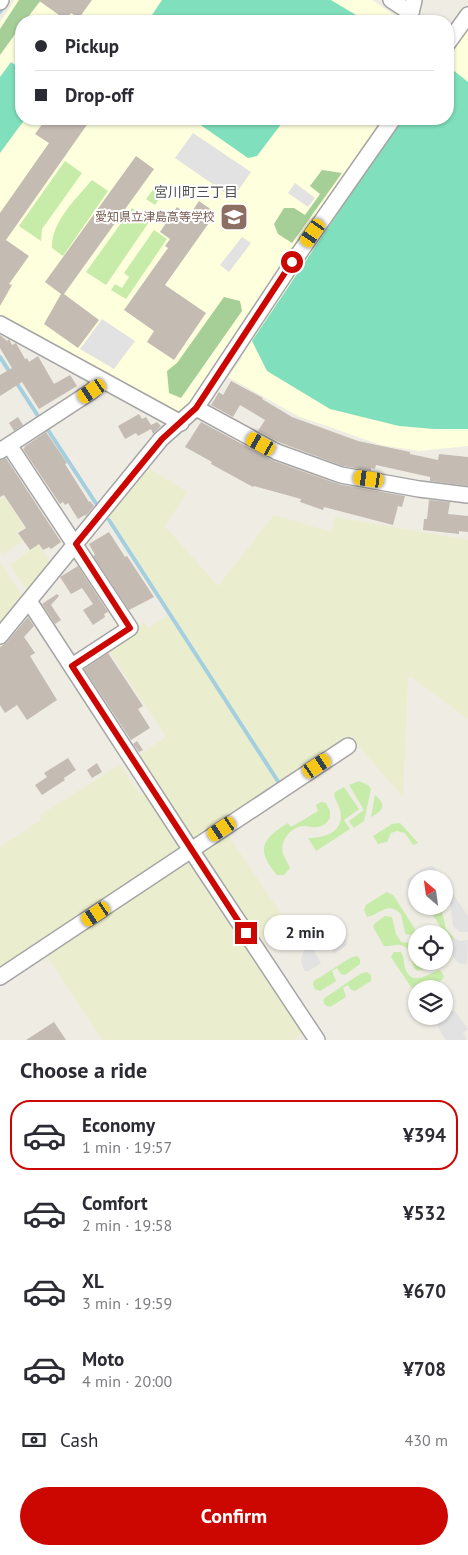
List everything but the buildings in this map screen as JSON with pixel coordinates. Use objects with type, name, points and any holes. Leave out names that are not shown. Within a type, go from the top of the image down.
[{"type":"street","points":[[390,0],[411,13],[414,0]]},
{"type":"street","points":[[454,35],[468,15]]},
{"type":"street","points":[[0,636],[162,439],[196,408],[292,262],[389,125]]},
{"type":"street","points":[[0,324],[181,423]]},
{"type":"street","points":[[72,666],[130,628],[76,544],[5,448],[92,391],[102,380]]},
{"type":"street","points":[[196,408],[277,452],[341,475],[419,489],[468,495]]},
{"type":"street","points":[[29,600],[310,1037]]},
{"type":"street","points":[[0,977],[348,746]]},
{"type":"shaded area","name":"愛知県立津島高等学校","points":[[15,0],[372,0],[394,15],[15,15],[15,125],[454,125],[454,43],[468,23],[468,446],[419,451],[381,445],[298,416],[228,377],[242,358],[231,349],[185,411],[175,415],[0,315],[0,22]]},
{"type":"shaded area","points":[[193,133],[251,172],[233,198],[175,158]]},
{"type":"shaded area","points":[[295,183],[315,198],[308,207],[288,193]]},
{"type":"shaded area","points":[[242,237],[251,243],[229,272],[220,265]]},
{"type":"shaded area","points":[[102,319],[135,341],[114,369],[80,349]]},
{"type":"shaded area","points":[[147,467],[187,492],[165,526],[218,586],[274,515],[332,532],[335,517],[468,540],[468,719],[410,676],[408,679],[403,797],[353,740],[283,786],[108,514]]},
{"type":"shaded area","points":[[4,496],[24,527],[17,532],[23,541],[3,554],[0,550],[0,499]]},
{"type":"shaded area","points":[[38,544],[52,566],[31,592],[27,590],[10,565]]},
{"type":"shaded area","points":[[0,562],[24,599],[0,625]]},
{"type":"shaded area","points":[[168,615],[281,788],[191,843],[135,758],[166,737],[106,646],[144,622],[148,628]]},
{"type":"shaded area","points":[[120,764],[140,795],[149,790],[187,848],[0,974],[0,847],[41,820],[39,816]]},
{"type":"shaded area","points":[[227,833],[286,921],[255,942],[197,852]]},
{"type":"shaded area","points":[[189,855],[306,1030],[294,1040],[102,1040],[44,951]]},
{"type":"shaded area","points":[[431,866],[436,870],[420,870]]},
{"type":"shaded area","points":[[453,894],[468,916],[468,932],[460,932],[453,925]]},
{"type":"shaded area","points":[[333,929],[341,931],[347,945],[334,954],[325,938],[311,945],[321,963],[309,971],[305,971],[301,960],[305,948]]},
{"type":"shaded area","points":[[454,938],[460,941],[468,940],[467,964],[461,964],[453,956]]},
{"type":"shaded area","points":[[453,1011],[455,1011],[468,1029],[463,1033],[467,1040],[446,1040],[438,1025],[453,1025]]},
{"type":"green space","points":[[19,0],[41,0],[30,15],[15,15],[15,34],[0,55],[0,29]]},
{"type":"green space","points":[[162,0],[331,0],[356,15],[152,15]]},
{"type":"green space","points":[[11,62],[15,65],[15,125],[21,125],[0,153],[0,77]]},
{"type":"green space","points":[[454,71],[468,82],[468,429],[399,426],[330,409],[267,371],[252,341],[397,125],[454,125]]},
{"type":"green space","points":[[201,125],[280,125],[257,156],[248,158]]},
{"type":"green space","points":[[65,161],[82,173],[42,229],[41,241],[19,226]]},
{"type":"green space","points":[[322,170],[342,173],[292,243],[278,234],[274,224],[284,208],[294,208],[305,215],[320,194],[310,186]]},
{"type":"green space","points":[[92,180],[108,191],[63,256],[52,248],[56,229],[66,211]]},
{"type":"green space","points":[[156,186],[164,191],[155,205],[146,199]]},
{"type":"green space","points":[[132,208],[149,222],[106,285],[86,272]]},
{"type":"green space","points":[[154,230],[167,239],[126,299],[111,290],[115,284],[122,288],[129,277],[124,273]]},
{"type":"green space","points":[[224,297],[240,301],[242,311],[181,398],[169,393],[167,371],[177,363]]},
{"type":"green space","points":[[359,781],[368,785],[371,789],[364,821],[354,828],[349,821],[364,810],[349,785]]},
{"type":"green space","points":[[344,787],[359,809],[344,820],[350,829],[316,851],[308,838],[321,837],[337,829],[341,818],[334,795],[335,792]]},
{"type":"green space","points":[[375,795],[381,802],[382,808],[371,817]]},
{"type":"green space","points":[[321,802],[326,803],[330,811],[330,818],[321,826],[305,826],[291,831],[285,839],[282,849],[290,868],[284,875],[277,875],[270,866],[264,851],[264,845],[267,840],[272,834],[288,823],[291,827],[318,811],[316,805]]},
{"type":"green space","points":[[400,823],[418,843],[413,845],[405,833],[397,831],[391,833],[387,842],[378,844],[373,836],[392,824]]},
{"type":"green space","points":[[387,892],[393,895],[412,925],[408,925],[408,935],[405,933],[401,914],[396,910],[388,908],[367,917],[364,910],[366,905]]},
{"type":"green space","points":[[433,915],[443,915],[445,925],[439,925]]},
{"type":"green space","points":[[385,916],[392,917],[396,934],[401,942],[408,943],[408,949],[398,945],[384,946],[373,927],[374,924]]},
{"type":"green space","points":[[394,952],[401,952],[405,968],[412,977],[421,978],[440,970],[444,976],[441,980],[408,980],[408,982],[391,957]]},
{"type":"green space","points":[[357,956],[360,959],[360,964],[345,975],[341,974],[337,968],[332,971],[336,981],[320,991],[315,989],[314,981],[350,958]]},
{"type":"green space","points":[[367,972],[371,975],[371,981],[355,991],[351,990],[348,985],[343,988],[346,997],[330,1007],[325,1005],[323,1000],[326,997],[360,974]]},
{"type":"waterway","points":[[0,12],[8,0]]},
{"type":"waterway","points":[[0,357],[11,374]]},
{"type":"waterway","points":[[16,382],[40,419]]},
{"type":"waterway","points":[[46,427],[99,508]]},
{"type":"waterway","points":[[109,520],[281,786]]},
{"type":"place","name":"愛知県立津島高等学校","points":[[234,217]]},
{"type":"district","name":"宮川町三丁目","points":[[196,192]]},
{"type":"route","points":[[246,933],[72,666],[130,628],[76,544],[162,439],[196,408],[292,262]]}]
